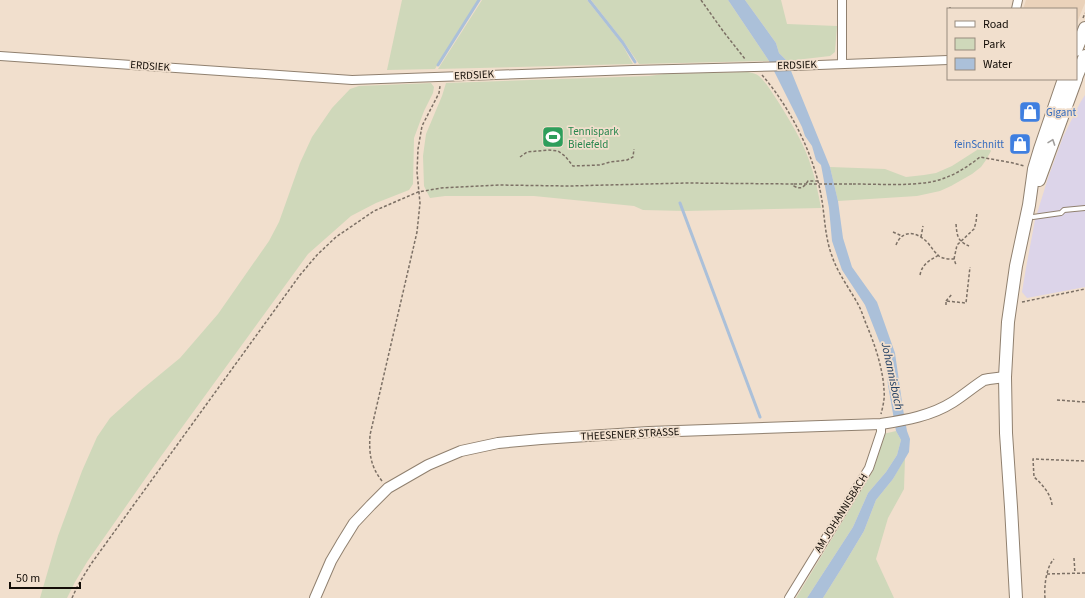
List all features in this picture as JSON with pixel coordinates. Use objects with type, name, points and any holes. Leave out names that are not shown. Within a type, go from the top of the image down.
[{"type":"main road","points":[[1077,48],[1085,28]]},
{"type":"main road","points":[[1016,598],[1006,433],[1005,377],[1008,322],[1012,285],[1028,210],[1033,178],[1040,149],[1064,80]]},
{"type":"main road","points":[[1028,210],[1076,80]]},
{"type":"street","points":[[842,0],[842,63]]},
{"type":"street","name":"ERDSIEK","points":[[0,56],[352,80],[947,60]]},
{"type":"street","name":"THEESENER STRASSE","points":[[314,598],[331,561],[354,523],[388,488],[428,465],[461,452],[498,444],[541,439],[649,432],[881,424],[927,415],[951,403],[984,380],[989,378],[1005,377]]},
{"type":"street","name":"AM JOHANNISBACH","points":[[789,598],[869,468],[881,432],[881,424]]},
{"type":"lane","points":[[1028,210],[1033,217],[1061,214],[1064,210],[1085,208]]},
{"type":"path","points":[[701,0],[723,31],[767,82],[789,115],[807,149],[818,181],[827,241],[831,255],[837,270],[860,307],[878,357],[884,389],[881,424]]},
{"type":"path","points":[[388,488],[379,478],[372,463],[369,450],[370,435],[417,232],[420,202],[417,172],[418,149],[422,126],[439,93],[441,77]]},
{"type":"path","points":[[520,157],[527,152],[548,150],[558,151],[565,156],[573,166],[600,165],[627,160],[633,157],[634,149]]},
{"type":"path","points":[[72,598],[91,564],[300,275],[317,255],[336,237],[374,211],[418,192],[441,188],[499,185],[569,186],[686,183],[915,183],[931,182],[944,178],[966,168],[980,157],[1027,167]]},
{"type":"path","points":[[794,184],[796,187],[803,188],[808,181],[818,181]]},
{"type":"path","points":[[956,265],[954,259],[957,245],[974,229],[978,212]]},
{"type":"path","points":[[956,224],[960,241],[969,246]]},
{"type":"path","points":[[921,237],[923,226]]},
{"type":"path","points":[[893,232],[902,236]]},
{"type":"path","points":[[896,246],[902,236],[910,234],[921,237],[942,257],[954,259]]},
{"type":"path","points":[[920,275],[925,264],[939,255]]},
{"type":"path","points":[[946,301],[966,303],[970,267]]},
{"type":"path","points":[[1010,305],[1085,290]]},
{"type":"path","points":[[946,305],[946,301],[952,294]]},
{"type":"path","points":[[1057,400],[1085,402]]},
{"type":"path","points":[[1052,505],[1052,501],[1044,486],[1034,477],[1033,459],[1085,461]]},
{"type":"path","points":[[1074,558],[1075,573]]},
{"type":"path","points":[[1045,598],[1045,583],[1047,574],[1050,563],[1054,559]]},
{"type":"path","points":[[1047,574],[1085,573]]},
{"type":"shaded area","points":[[1026,0],[1085,0],[1077,23],[1077,8],[1023,8]]},
{"type":"shaded area","points":[[1085,95],[1085,287],[1027,298],[1022,292],[1035,220],[1063,137]]},
{"type":"green space","points":[[402,0],[478,0],[435,69],[387,70]]},
{"type":"green space","points":[[482,0],[587,0],[622,44],[633,64],[438,69]]},
{"type":"green space","points":[[591,0],[728,0],[769,61],[639,64]]},
{"type":"green space","points":[[745,0],[781,0],[787,24],[837,26],[835,52],[830,56],[787,61],[779,53],[776,43]]},
{"type":"green space","points":[[747,72],[758,75],[765,82],[796,131],[811,166],[821,208],[685,211],[643,210],[634,206],[534,196],[445,196],[430,198],[424,186],[423,156],[426,134],[446,83]]},
{"type":"green space","points":[[431,83],[434,87],[433,93],[424,111],[414,138],[413,184],[409,190],[376,203],[351,216],[308,254],[159,459],[87,562],[67,598],[40,598],[58,536],[82,471],[97,437],[110,418],[180,358],[218,314],[269,241],[279,222],[300,163],[312,137],[332,108],[350,89],[359,86]]},
{"type":"green space","points":[[983,143],[988,143],[991,151],[981,167],[972,174],[940,191],[917,196],[838,201],[830,167],[885,169],[906,177],[924,175],[936,173],[952,166],[977,150]]},
{"type":"green space","points":[[896,431],[901,440],[897,455],[886,472],[868,493],[853,527],[807,598],[796,598],[873,471],[883,434]]},
{"type":"green space","points":[[905,458],[904,489],[888,518],[876,559],[894,598],[823,598],[864,531],[876,500],[893,479]]},
{"type":"water","name":"Johannisbach","points":[[728,0],[745,0],[776,43],[779,53],[787,61],[830,167],[838,201],[843,238],[852,267],[877,302],[895,353],[903,409],[910,439],[909,452],[893,479],[876,500],[864,531],[823,598],[807,598],[853,527],[868,493],[886,472],[897,455],[901,440],[896,431],[888,385],[885,356],[865,305],[842,270],[832,241],[829,208],[821,165],[816,160],[812,146],[805,136],[769,61]]},
{"type":"waterway","points":[[438,65],[479,0]]},
{"type":"waterway","points":[[589,0],[623,43],[635,62]]},
{"type":"waterway","points":[[680,203],[760,417]]},
{"type":"place","name":"Gigant","points":[[1030,112]]},
{"type":"place","name":"Tennispark Bielefeld","points":[[553,137]]},
{"type":"place","name":"feinSchnitt","points":[[1020,144]]}]
